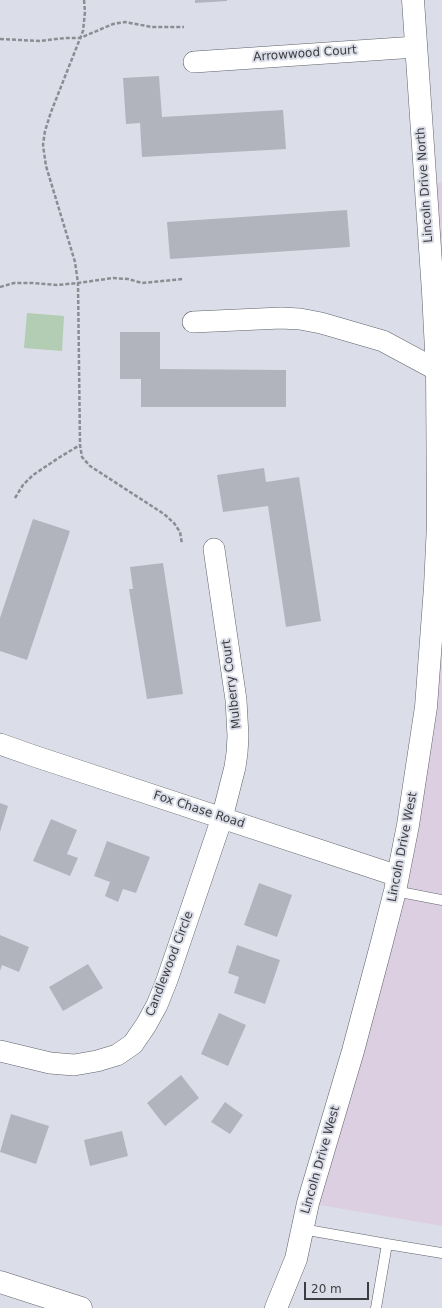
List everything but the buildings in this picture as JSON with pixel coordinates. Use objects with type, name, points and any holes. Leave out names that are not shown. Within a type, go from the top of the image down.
[{"type":"street","name":"Lincoln Drive North","points":[[413,0],[437,370]]},
{"type":"street","name":"Arrowwood Court","points":[[194,62],[416,48]]},
{"type":"street","points":[[193,322],[281,318],[300,319],[321,323],[383,341],[437,370]]},
{"type":"street","name":"Lincoln Drive West","points":[[276,1308],[296,1260],[308,1203],[368,998],[396,883],[410,811],[426,707],[440,549],[438,509],[437,370]]},
{"type":"street","name":"Mulberry Court","points":[[214,549],[234,680],[238,718],[235,767],[222,818]]},
{"type":"street","name":"Fox Chase Road","points":[[0,744],[222,818],[396,883]]},
{"type":"street","name":"Candlewood Circle","points":[[0,1051],[50,1062],[74,1065],[97,1061],[117,1055],[133,1044],[157,1005],[167,980],[222,818]]},
{"type":"street","points":[[0,1282],[81,1308]]},
{"type":"lane","points":[[396,883],[442,900]]},
{"type":"lane","points":[[302,1228],[442,1253]]},
{"type":"lane","points":[[376,1308],[387,1244]]},
{"type":"path","points":[[84,0],[85,12],[83,31],[51,112],[45,131],[43,146],[46,166],[75,262],[78,283],[80,445],[82,457],[90,466],[164,514],[174,523],[180,532],[182,544]]},
{"type":"path","points":[[0,40],[40,41],[80,38],[113,24],[125,22],[152,27],[184,26]]},
{"type":"path","points":[[0,287],[14,283],[32,282],[57,285],[113,278],[128,279],[142,283],[183,279]]},
{"type":"path","points":[[14,498],[23,485],[33,475],[80,445]]},
{"type":"shaded area","points":[[426,181],[442,183],[442,1226],[308,1203],[368,998],[431,647]]},
{"type":"green space","points":[[27,313],[64,316],[62,351],[24,348]]}]
